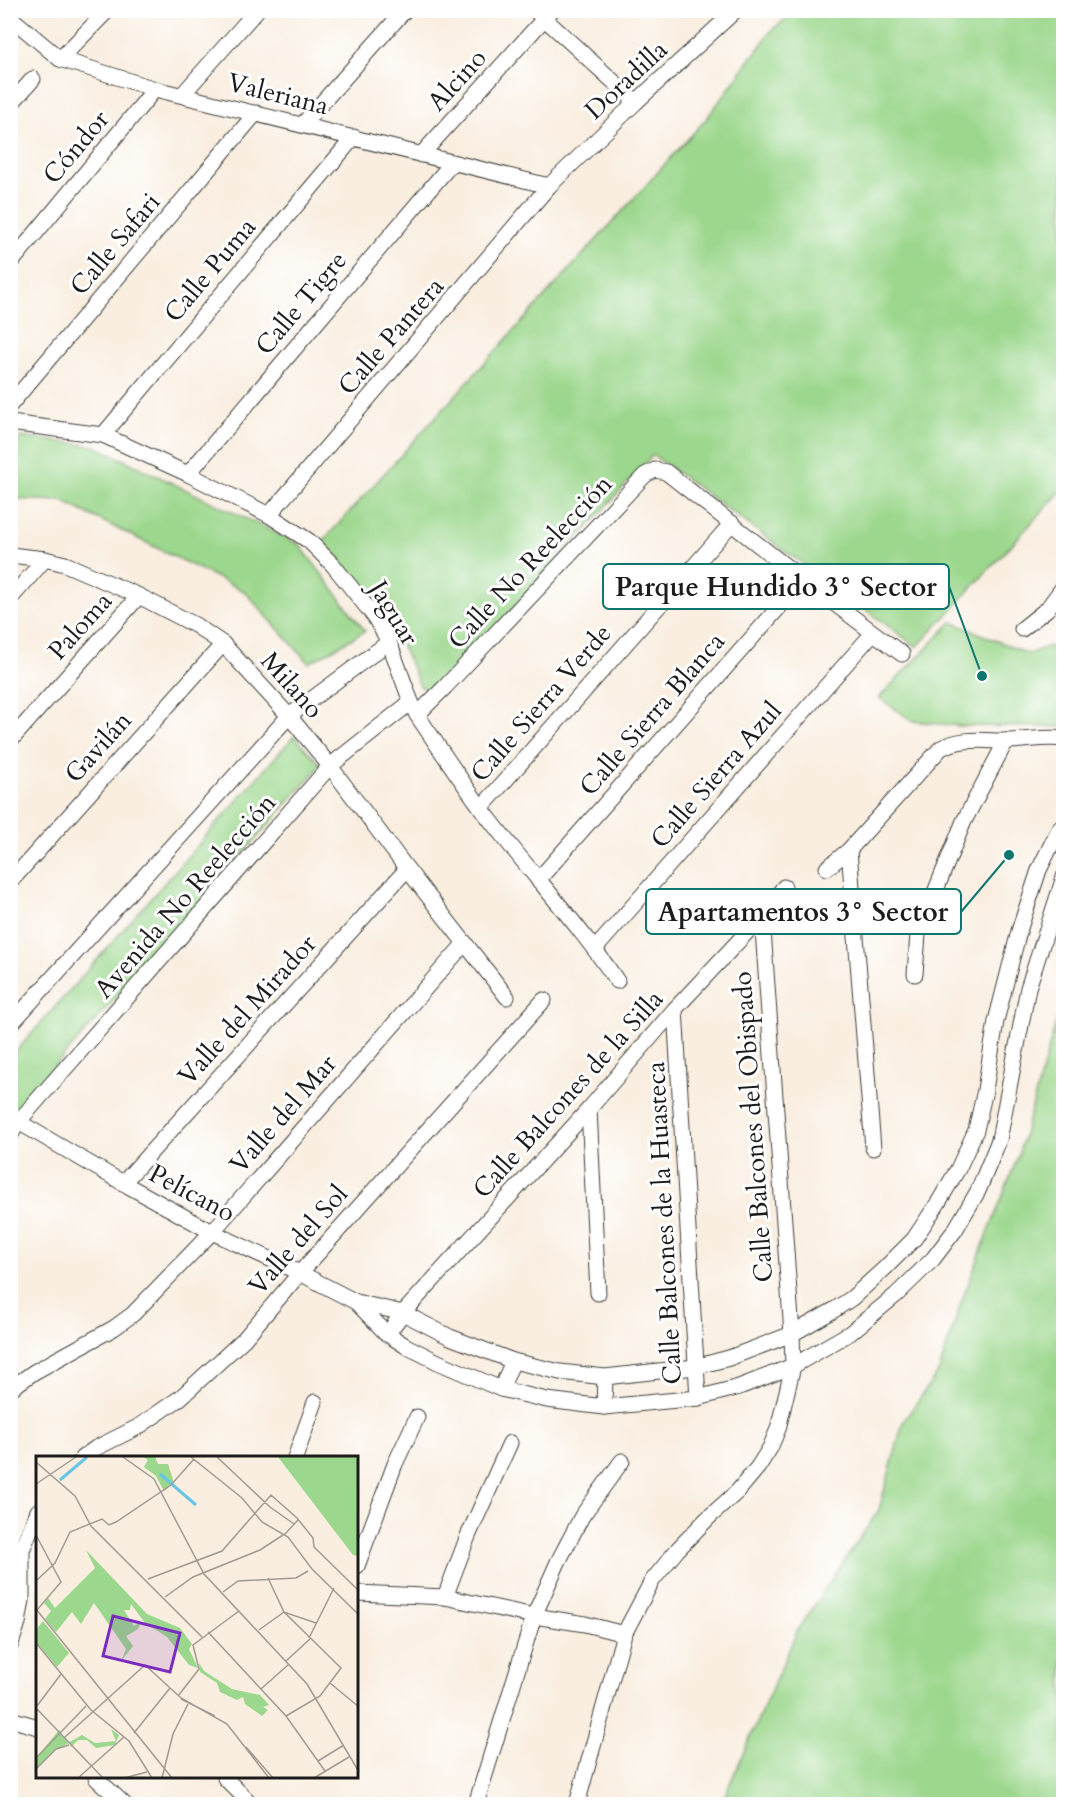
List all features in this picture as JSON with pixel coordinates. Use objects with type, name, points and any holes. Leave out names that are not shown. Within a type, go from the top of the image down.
[{"type":"street","points":[[60,59],[108,10]]},
{"type":"street","points":[[182,95],[257,10]]},
{"type":"street","points":[[303,124],[405,10]]},
{"type":"street","name":"Doradilla","points":[[549,186],[736,10]]},
{"type":"street","points":[[544,13],[636,102]]},
{"type":"street","name":"Alcino","points":[[421,155],[544,13]]},
{"type":"street","name":"Valeriana","points":[[10,17],[60,59],[155,89],[549,186]]},
{"type":"street","points":[[10,105],[33,79]]},
{"type":"street","name":"Cóndor","points":[[10,264],[155,89]]},
{"type":"street","name":"Calle Safari","points":[[10,405],[256,113]]},
{"type":"street","name":"Calle Puma","points":[[103,435],[354,137]]},
{"type":"street","name":"Calle Tigre","points":[[188,474],[452,163]]},
{"type":"street","name":"Calle Pantera","points":[[269,515],[549,186]]},
{"type":"street","name":"Jaguar","points":[[10,423],[103,435],[269,515],[309,541],[333,565],[374,616],[390,642],[414,708],[481,808],[595,949],[617,981]]},
{"type":"street","name":"Calle No Reelección","points":[[414,708],[446,687],[645,475],[655,470],[666,472],[732,523]]},
{"type":"street","points":[[732,523],[803,580],[902,654]]},
{"type":"street","name":"Calle Sierra Verde","points":[[481,808],[732,523]]},
{"type":"street","name":"Milano","points":[[10,555],[65,564],[138,596],[195,625],[223,644],[289,716],[330,766],[406,869],[507,997]]},
{"type":"street","points":[[10,599],[45,559]]},
{"type":"street","name":"Calle Sierra Blanca","points":[[538,880],[803,580]]},
{"type":"street","points":[[1022,629],[1047,609],[1064,586]]},
{"type":"street","name":"Paloma","points":[[10,741],[138,596]]},
{"type":"street","name":"Calle Sierra Azul","points":[[595,949],[873,633]]},
{"type":"street","name":"Avenida No Reelección","points":[[10,1025],[289,716],[390,642]]},
{"type":"street","name":"Gavilán","points":[[10,882],[223,644]]},
{"type":"street","name":"Avenida No Reelección","points":[[10,1136],[15,1119],[330,766],[414,708]]},
{"type":"street","points":[[827,868],[849,850],[933,756],[951,743],[965,740],[1063,740]]},
{"type":"street","points":[[915,974],[918,934],[964,821],[1006,741]]},
{"type":"street","name":"Pelícano","points":[[15,1119],[212,1232],[356,1302],[403,1313],[450,1337],[513,1361],[560,1372],[605,1377],[696,1367],[729,1358],[792,1334],[834,1310],[860,1291],[914,1239],[958,1169],[976,1130],[996,1022],[1019,931],[1039,870],[1058,831],[1064,824]]},
{"type":"street","points":[[849,850],[873,1148]]},
{"type":"street","name":"Valle del Mirador","points":[[123,1183],[406,869]]},
{"type":"street","name":"Pelícano","points":[[356,1302],[387,1334],[406,1346],[501,1389],[547,1400],[604,1407],[698,1398],[740,1387],[793,1366],[850,1334],[896,1295],[933,1259],[955,1230],[978,1191],[999,1140],[1028,988],[1064,878]]},
{"type":"street","name":"Calle Balcones de la Silla","points":[[387,1334],[403,1313],[589,1108],[675,1009],[762,916],[784,887]]},
{"type":"street","name":"Calle Balcones del Obispado","points":[[577,1804],[624,1634],[652,1581],[678,1549],[738,1491],[770,1448],[793,1366],[762,916]]},
{"type":"street","name":"Valle del Mar","points":[[10,1389],[50,1362],[114,1328],[133,1314],[212,1232],[465,943]]},
{"type":"street","name":"Valle del Sol","points":[[98,1453],[180,1398],[244,1339],[300,1273],[544,1000]]},
{"type":"street","name":"Calle Balcones de la Huasteca","points":[[675,1009],[698,1398]]},
{"type":"street","points":[[589,1108],[598,1293]]},
{"type":"street","points":[[976,1130],[999,1140]]},
{"type":"street","points":[[914,1239],[933,1259]]},
{"type":"street","points":[[834,1310],[850,1334]]},
{"type":"street","points":[[438,1362],[450,1337]]},
{"type":"street","points":[[501,1389],[513,1361]]},
{"type":"street","points":[[604,1407],[605,1377]]},
{"type":"street","points":[[296,1456],[315,1402]]},
{"type":"street","points":[[358,1563],[395,1464],[417,1417]]},
{"type":"street","points":[[445,1597],[468,1536],[510,1443]]},
{"type":"street","points":[[476,1804],[534,1616],[582,1516],[622,1461]]},
{"type":"street","points":[[10,1567],[22,1550],[36,1516]]},
{"type":"street","points":[[10,1646],[18,1623],[16,1604],[23,1582],[22,1550]]},
{"type":"street","points":[[358,1593],[445,1597],[534,1616],[585,1624],[624,1634]]},
{"type":"street","points":[[10,1719],[36,1727]]},
{"type":"street","points":[[97,1779],[124,1804]]},
{"type":"street","points":[[226,1779],[251,1804]]},
{"type":"green space","points":[[796,11],[1063,11],[1063,489],[917,647],[653,455],[435,695],[420,686],[391,622],[323,541],[707,118],[772,30]]},
{"type":"green space","points":[[21,437],[95,446],[299,544],[365,631],[309,663],[244,591],[62,501],[11,499],[11,449]]},
{"type":"green space","points":[[952,622],[1028,654],[1049,646],[1063,654],[1063,727],[960,726],[913,721],[879,698]]},
{"type":"green space","points":[[294,736],[321,765],[12,1115],[11,1057]]},
{"type":"green space","points":[[1063,998],[1063,1804],[721,1804],[798,1629],[879,1510],[903,1422],[939,1371],[961,1303],[1018,1156]]},
{"type":"place","name":"Parque Hundido 3° Sector","points":[[982,676]]},
{"type":"place","name":"Apartamentos 3° Sector","points":[[1009,855]]}]
